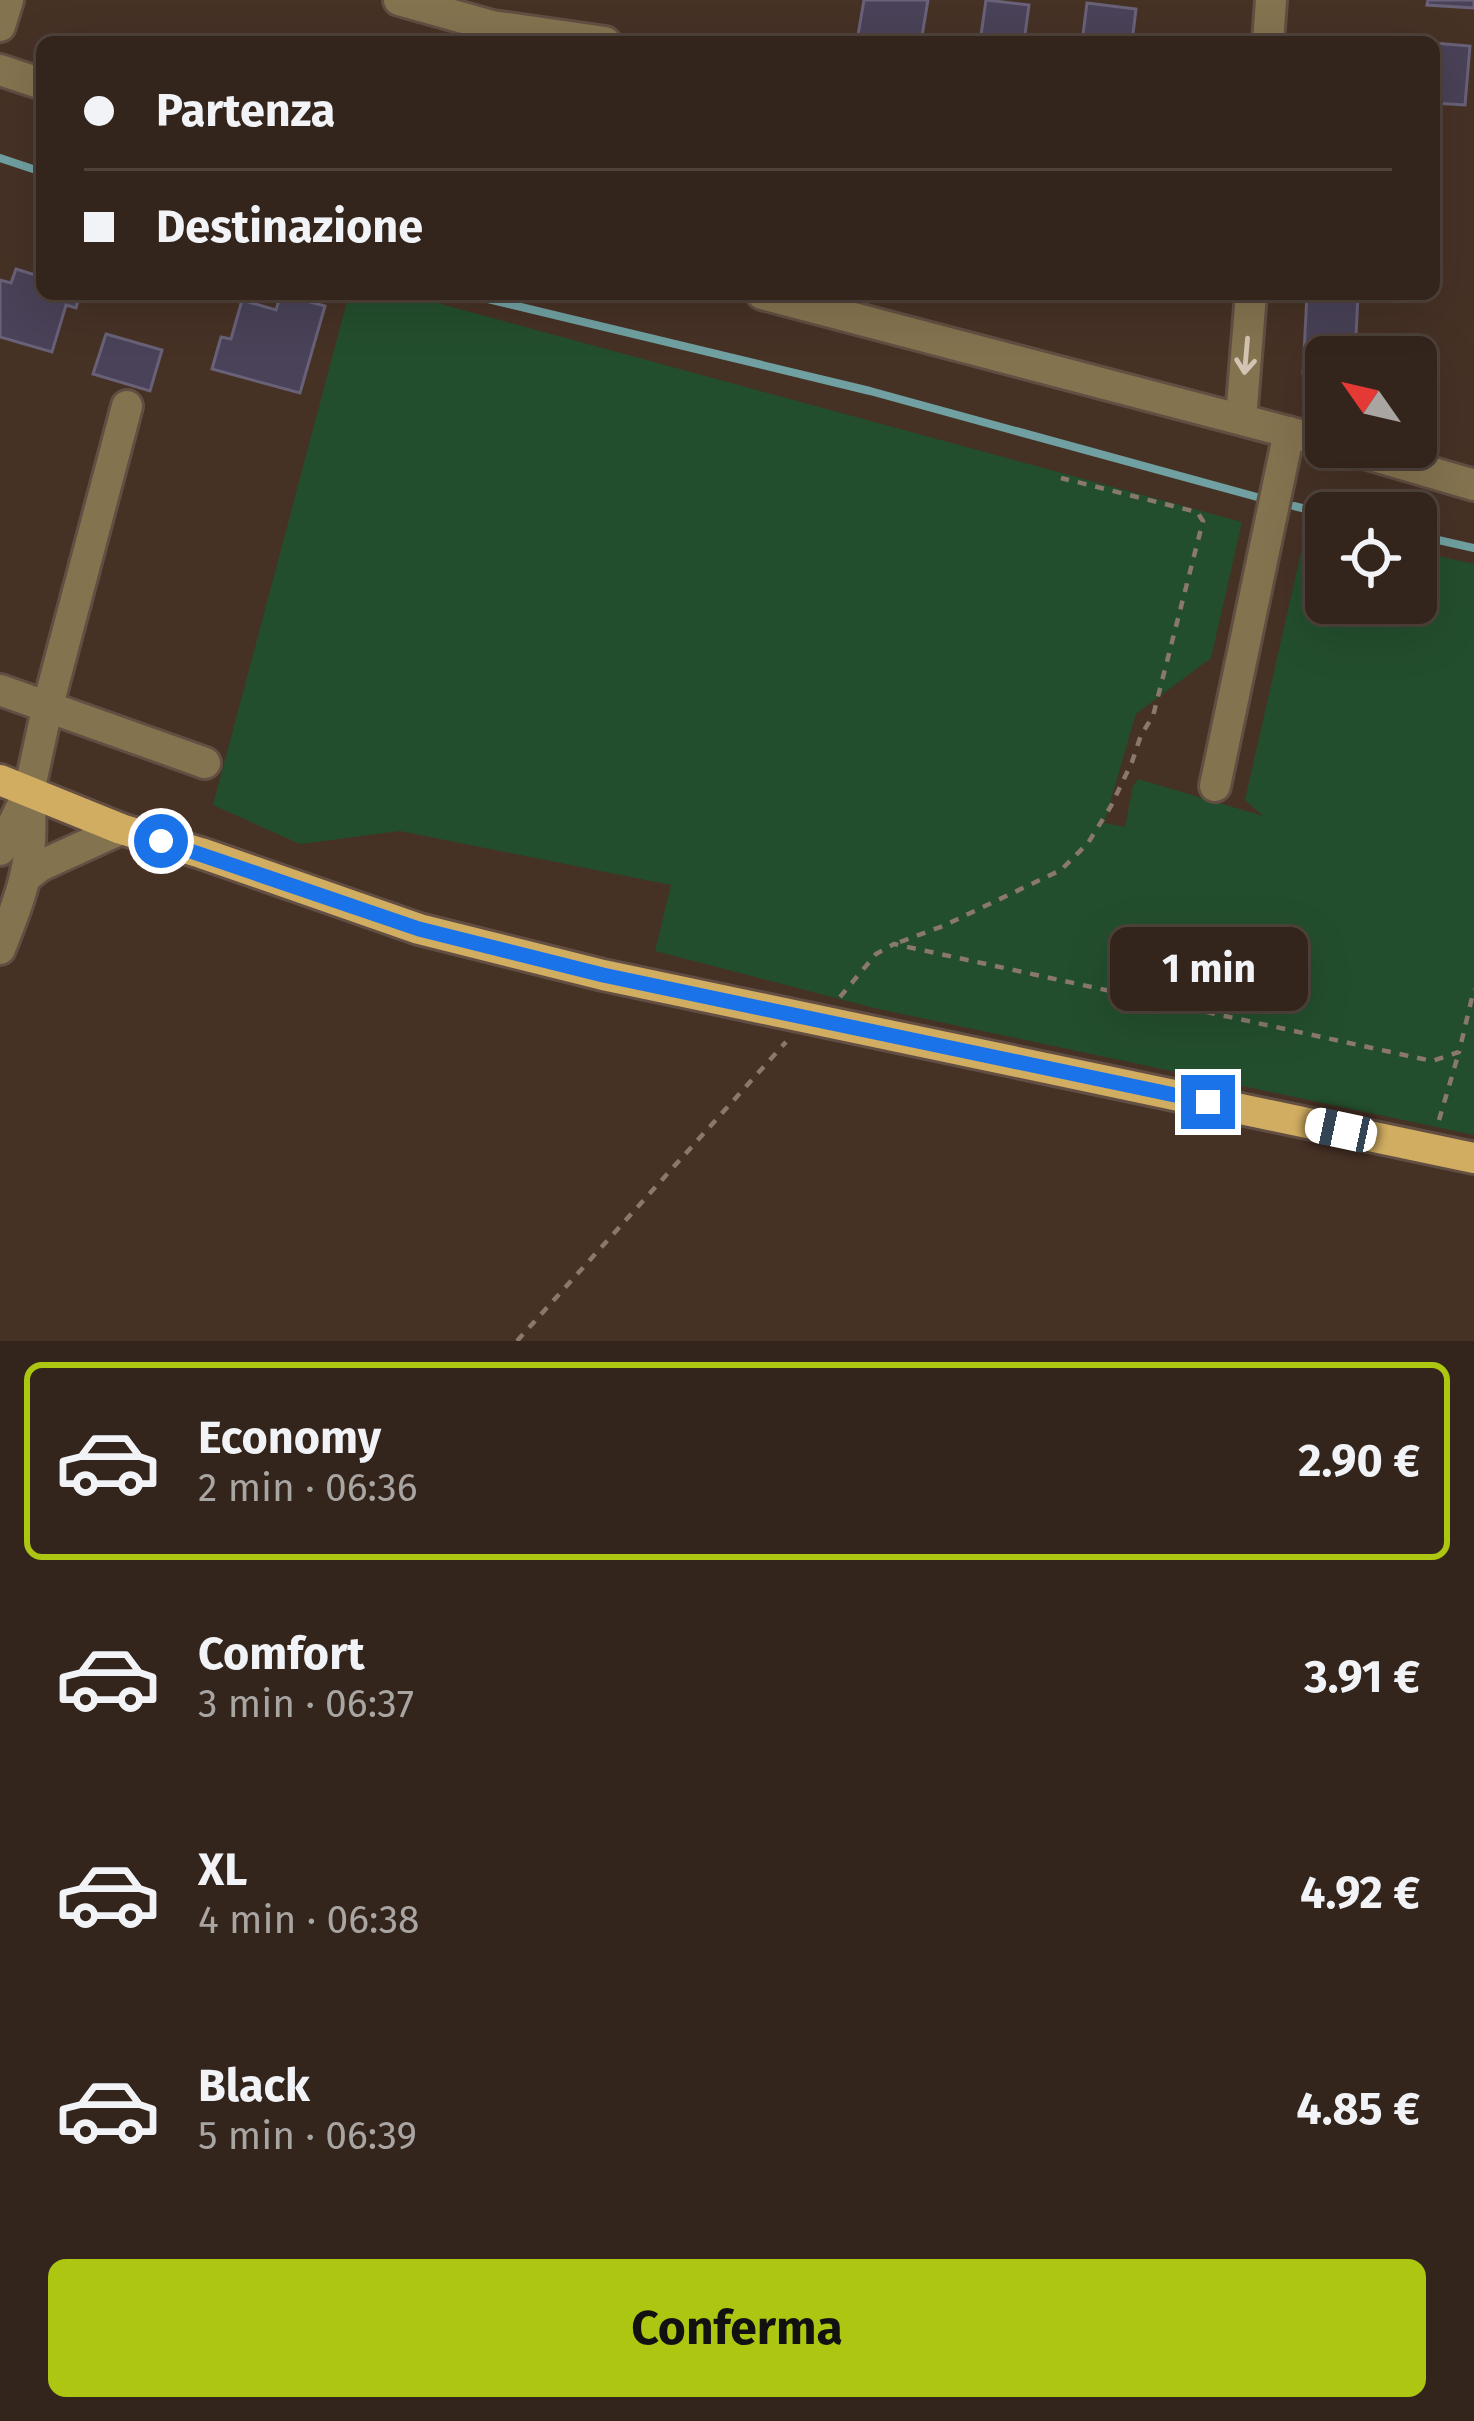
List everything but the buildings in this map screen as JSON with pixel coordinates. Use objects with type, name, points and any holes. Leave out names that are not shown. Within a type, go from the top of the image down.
[{"type":"main road","points":[[0,780],[121,830],[419,929],[603,975],[1474,1158]]},
{"type":"street","points":[[0,26],[8,0]]},
{"type":"street","points":[[399,0],[570,36]]},
{"type":"street","points":[[1268,36],[1270,0]]},
{"type":"street","points":[[0,70],[36,82]]},
{"type":"street","points":[[785,300],[1305,436]]},
{"type":"street","points":[[1241,418],[1251,300]]},
{"type":"street","points":[[0,850],[29,792],[127,406]]},
{"type":"street","points":[[1216,786],[1288,432]]},
{"type":"street","points":[[1416,468],[1474,485]]},
{"type":"street","points":[[0,691],[205,763]]},
{"type":"street","points":[[0,949],[27,876],[33,832],[29,792]]},
{"type":"street","points":[[27,876],[121,830]]},
{"type":"path","points":[[517,1341],[809,1017],[844,994],[876,954],[1060,870],[1088,843],[1111,806],[1153,716],[1202,521],[1197,512],[1061,478]]},
{"type":"path","points":[[894,944],[1432,1060],[1459,1052]]},
{"type":"path","points":[[1430,1149],[1474,989]]},
{"type":"green space","points":[[347,300],[426,300],[1242,522],[1211,658],[1136,714],[1104,823],[1125,827],[1138,779],[1263,816],[1245,800],[1305,535],[1305,624],[1437,624],[1437,556],[1474,564],[1474,1135],[874,1008],[655,951],[671,885],[400,831],[300,844],[213,805]]},
{"type":"waterway","points":[[0,158],[36,170]]},
{"type":"waterway","points":[[492,300],[870,391],[1257,497]]},
{"type":"waterway","points":[[1294,506],[1305,509]]},
{"type":"waterway","points":[[1437,540],[1474,548]]},
{"type":"route","points":[[161,841],[419,929],[603,975],[1208,1102]]}]
